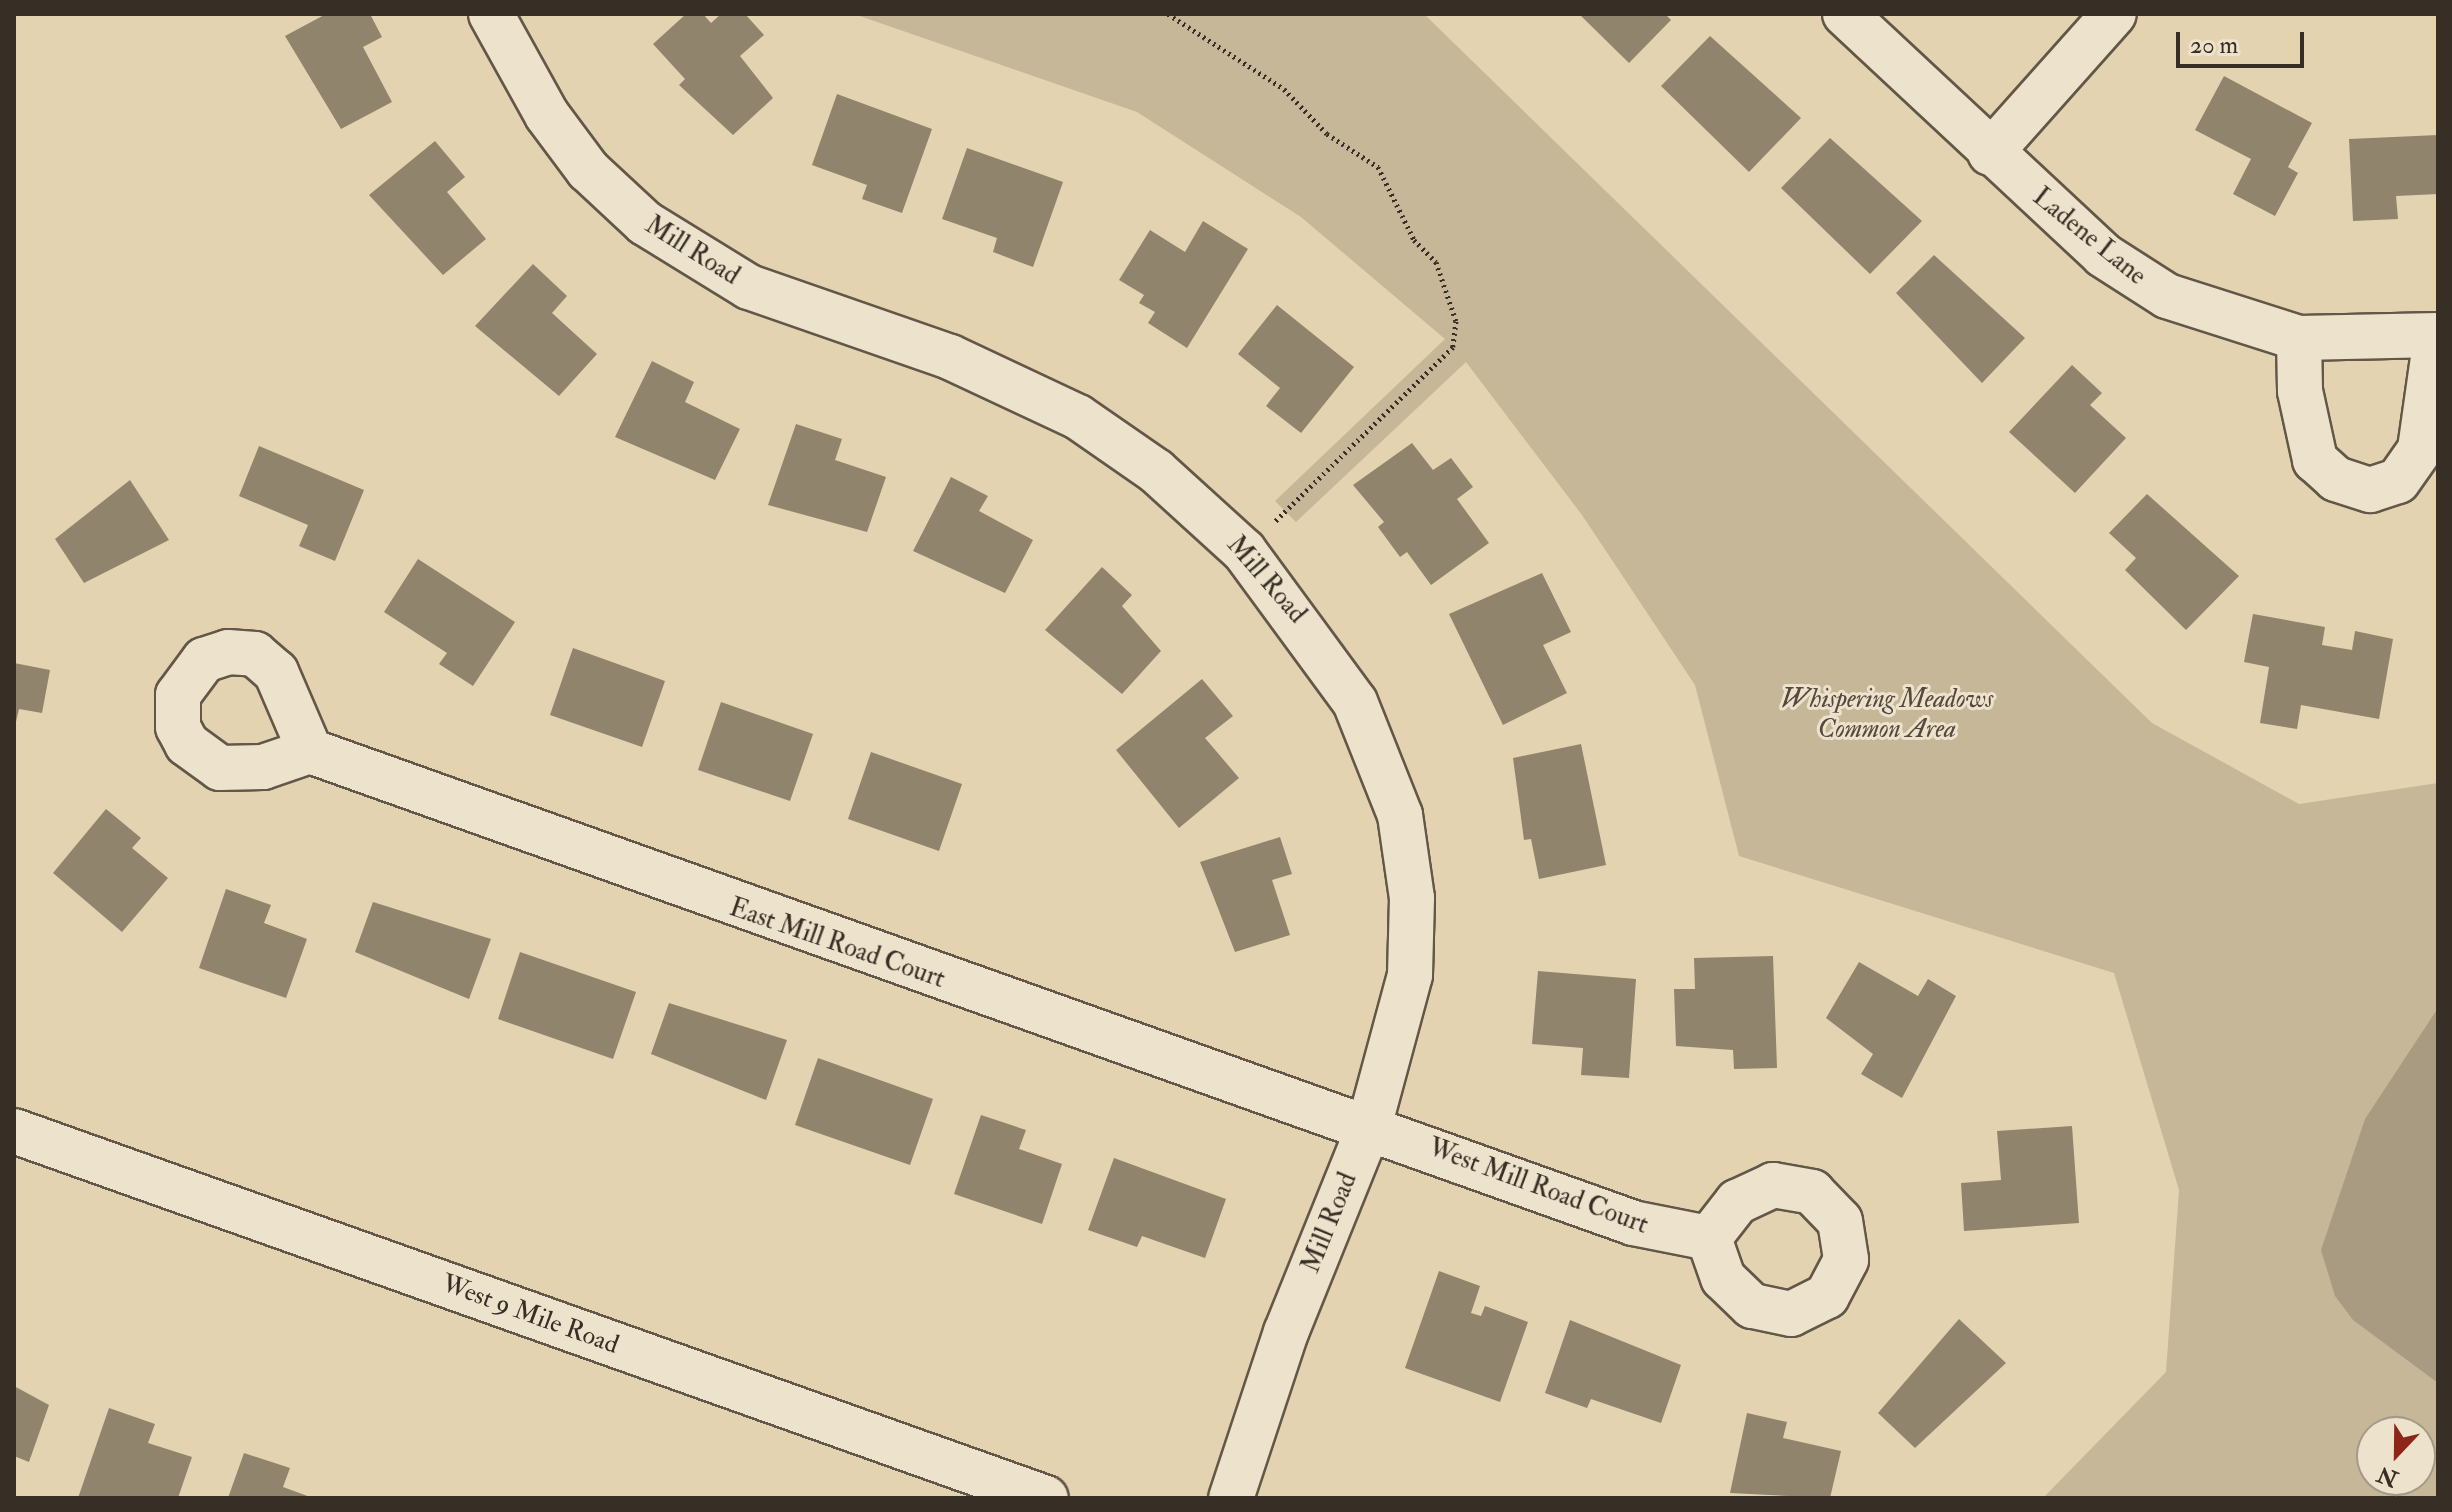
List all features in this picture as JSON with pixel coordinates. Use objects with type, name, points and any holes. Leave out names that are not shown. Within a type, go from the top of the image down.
[{"type":"street","name":"Mill Road","points":[[491,14],[547,115],[588,170],[677,247],[769,295],[950,357],[1078,417],[1156,471],[1244,551],[1355,702],[1400,815],[1412,898],[1410,975],[1369,1127],[1286,1332],[1231,1498]]},
{"type":"street","name":"Ladene Lane","points":[[1845,14],[1990,153],[2135,279],[2200,311],[2299,338],[2437,336]]},
{"type":"street","points":[[1990,153],[2114,14]]},
{"type":"street","points":[[2299,338],[2300,391],[2315,460],[2336,479],[2370,490],[2398,481],[2420,449],[2437,336]]},
{"type":"street","name":"East Mill Road Court","points":[[310,751],[707,899],[1369,1127]]},
{"type":"street","name":"West Mill Road Court","points":[[1369,1127],[1633,1223],[1709,1238]]},
{"type":"street","name":"West 9 Mile Road","points":[[14,1131],[1046,1498]]},
{"type":"path","points":[[1168,14],[1284,89],[1327,134],[1378,167],[1414,240],[1436,262],[1456,321],[1453,347],[1244,551]]},
{"type":"green space","name":"Whispering Meadows Common Area","points":[[854,14],[1424,14],[2152,723],[2299,804],[2438,783],[2438,1498],[2043,1498],[2166,1372],[2179,1190],[2114,973],[1739,856],[1695,685],[1582,515],[1466,362],[1296,522],[1275,501],[1445,339],[1301,217],[1137,112]]},
{"type":"shaded area","points":[[2438,1008],[2438,1383],[2353,1320],[2335,1296],[2321,1250],[2365,1119]]},
{"type":"building","points":[[326,14],[370,14],[382,37],[363,47],[392,102],[341,129],[285,36]]},
{"type":"building","points":[[686,14],[703,14],[711,23],[721,14],[745,14],[764,35],[740,56],[773,98],[733,135],[679,85],[685,79],[653,44]]},
{"type":"building","points":[[1579,14],[1665,14],[1671,20],[1629,63]]},
{"type":"building","points":[[1710,36],[1801,118],[1749,172],[1661,86]]},
{"type":"building","points":[[2224,76],[2312,123],[2288,167],[2298,173],[2275,216],[2233,194],[2251,159],[2195,130]]},
{"type":"building","points":[[837,94],[932,129],[902,213],[862,199],[867,185],[812,165]]},
{"type":"building","points":[[2438,135],[2438,194],[2396,196],[2398,219],[2353,221],[2349,139]]},
{"type":"building","points":[[1830,138],[1922,221],[1870,274],[1781,188]]},
{"type":"building","points":[[435,141],[465,177],[447,192],[486,239],[443,275],[369,195]]},
{"type":"building","points":[[967,148],[1063,182],[1033,267],[993,252],[997,238],[942,219]]},
{"type":"building","points":[[1203,221],[1248,249],[1187,348],[1148,323],[1155,312],[1139,303],[1144,295],[1119,280],[1150,230],[1185,252]]},
{"type":"building","points":[[1934,255],[2025,338],[1982,383],[1896,293]]},
{"type":"building","points":[[533,264],[567,296],[552,313],[597,354],[559,396],[475,326]]},
{"type":"building","points":[[1277,305],[1354,367],[1301,433],[1266,406],[1280,388],[1238,354]]},
{"type":"building","points":[[652,361],[694,382],[685,402],[740,429],[715,480],[615,437]]},
{"type":"building","points":[[2072,365],[2102,393],[2090,405],[2126,438],[2075,493],[2009,432]]},
{"type":"building","points":[[796,424],[842,439],[835,460],[886,477],[867,532],[768,505]]},
{"type":"building","points":[[1412,443],[1433,470],[1451,458],[1473,487],[1457,499],[1489,543],[1431,585],[1407,552],[1400,557],[1378,527],[1384,522],[1353,485]]},
{"type":"building","points":[[259,446],[364,490],[335,561],[299,546],[308,525],[239,496]]},
{"type":"building","points":[[951,477],[988,496],[979,511],[1033,540],[1005,593],[913,551]]},
{"type":"building","points":[[130,480],[169,540],[84,583],[55,539]]},
{"type":"building","points":[[2147,494],[2239,576],[2186,630],[2125,570],[2136,558],[2109,533]]},
{"type":"building","points":[[418,559],[515,622],[473,686],[439,664],[447,653],[384,612]]},
{"type":"building","points":[[1102,567],[1132,595],[1122,606],[1161,651],[1122,694],[1045,630]]},
{"type":"building","points":[[1542,573],[1571,632],[1543,645],[1567,693],[1503,725],[1449,614]]},
{"type":"building","points":[[2253,614],[2325,627],[2322,645],[2352,650],[2355,631],[2393,639],[2379,719],[2301,705],[2297,729],[2260,723],[2269,667],[2244,662]]},
{"type":"building","points":[[573,648],[665,681],[642,747],[550,715]]},
{"type":"building","points":[[14,663],[50,670],[42,713],[19,709],[15,726]]},
{"type":"building","points":[[1202,679],[1233,716],[1205,738],[1239,778],[1179,828],[1116,750]]},
{"type":"building","points":[[721,702],[813,734],[790,801],[698,770]]},
{"type":"building","points":[[1581,744],[1606,865],[1539,879],[1531,839],[1524,840],[1513,758]]},
{"type":"building","points":[[871,752],[962,784],[939,851],[848,819]]},
{"type":"building","points":[[106,809],[141,838],[132,848],[168,878],[122,932],[53,873]]},
{"type":"building","points":[[1280,837],[1292,874],[1272,880],[1290,935],[1235,952],[1200,862]]},
{"type":"building","points":[[226,889],[271,905],[264,923],[307,939],[286,998],[199,968]]},
{"type":"building","points":[[373,902],[491,939],[469,999],[355,952]]},
{"type":"building","points":[[520,952],[636,992],[613,1059],[498,1019]]},
{"type":"building","points":[[1773,956],[1777,1068],[1734,1069],[1733,1050],[1676,1046],[1674,989],[1695,989],[1694,958]]},
{"type":"building","points":[[1859,962],[1918,996],[1928,979],[1956,996],[1902,1098],[1861,1074],[1873,1054],[1826,1018]]},
{"type":"building","points":[[1538,971],[1636,979],[1629,1078],[1581,1075],[1583,1048],[1532,1044]]},
{"type":"building","points":[[669,1003],[787,1040],[766,1100],[651,1054]]},
{"type":"building","points":[[818,1058],[933,1099],[910,1165],[795,1125]]},
{"type":"building","points":[[981,1115],[1026,1130],[1019,1149],[1062,1164],[1042,1224],[954,1194]]},
{"type":"building","points":[[2072,1126],[2079,1223],[1964,1231],[1961,1183],[2001,1180],[1997,1131]]},
{"type":"building","points":[[1114,1158],[1226,1199],[1205,1258],[1142,1236],[1137,1247],[1088,1230]]},
{"type":"building","points":[[1439,1271],[1480,1286],[1471,1313],[1481,1316],[1485,1306],[1528,1322],[1500,1402],[1405,1368]]},
{"type":"building","points":[[1959,1319],[2006,1363],[1915,1448],[1878,1413]]},
{"type":"building","points":[[1570,1320],[1681,1365],[1661,1423],[1591,1399],[1587,1408],[1545,1393]]},
{"type":"building","points":[[14,1386],[49,1405],[29,1462],[14,1456]]},
{"type":"building","points":[[109,1408],[155,1424],[148,1443],[192,1457],[178,1498],[78,1498]]},
{"type":"building","points":[[1747,1413],[1787,1422],[1783,1438],[1841,1451],[1830,1498],[1730,1493]]},
{"type":"building","points":[[244,1453],[290,1468],[283,1487],[313,1498],[228,1498]]}]
